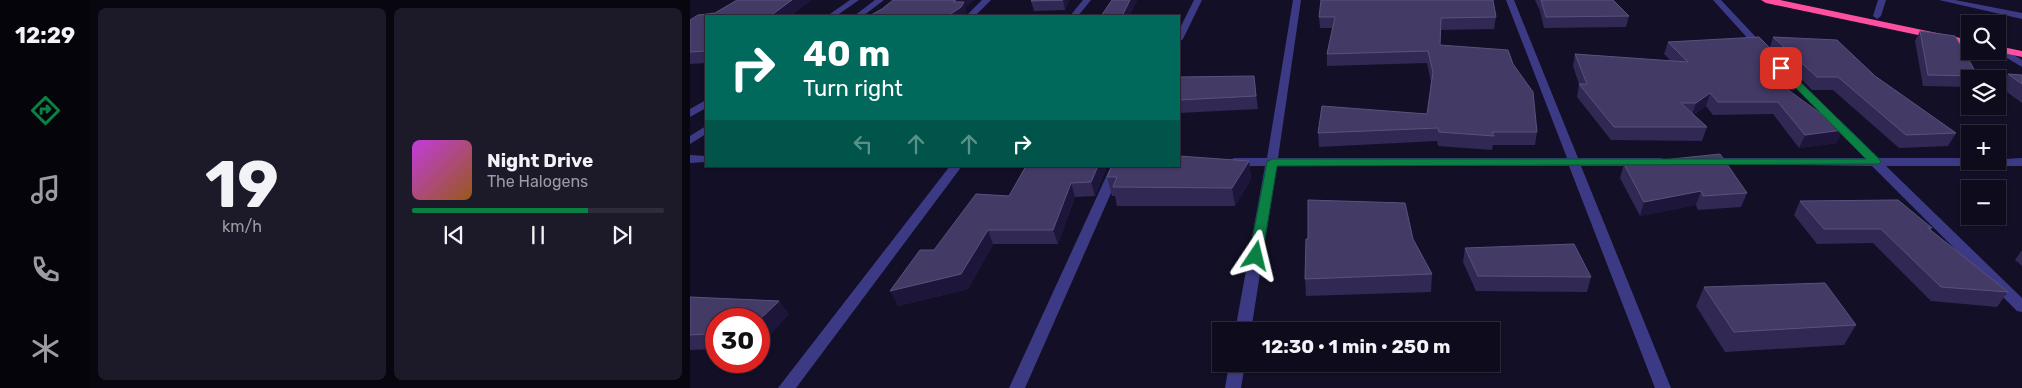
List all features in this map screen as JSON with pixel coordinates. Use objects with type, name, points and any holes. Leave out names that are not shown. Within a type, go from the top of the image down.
[{"type":"highway","points":[[1766,0],[1961,41]]},
{"type":"highway","points":[[1801,0],[1961,33]]},
{"type":"highway","points":[[2006,46],[2022,45]]},
{"type":"highway","points":[[2006,49],[2022,54]]},
{"type":"street","points":[[833,15],[855,0]]},
{"type":"street","points":[[859,15],[880,0]]},
{"type":"street","points":[[971,15],[987,0]]},
{"type":"street","points":[[1075,15],[1087,0]]},
{"type":"street","points":[[1180,37],[1198,0]]},
{"type":"street","points":[[1245,322],[1297,0]]},
{"type":"street","points":[[1510,0],[1572,162],[1663,388]]},
{"type":"street","points":[[1718,0],[1768,54],[2022,307]]},
{"type":"street","points":[[1878,16],[1882,0]]},
{"type":"street","points":[[1943,0],[2022,16]]},
{"type":"street","points":[[2006,53],[2022,64]]},
{"type":"street","points":[[690,114],[705,104]]},
{"type":"street","points":[[690,141],[705,130]]},
{"type":"street","points":[[690,159],[705,159]]},
{"type":"street","points":[[1225,162],[1670,162]]},
{"type":"street","points":[[1700,162],[2022,162]]},
{"type":"street","points":[[786,388],[955,167]]},
{"type":"street","points":[[1017,388],[1117,167]]},
{"type":"street","points":[[1233,388],[1236,372]]},
{"type":"building","points":[[737,0],[792,0],[771,15],[705,15],[705,51],[690,52],[690,20],[698,15],[715,13]]},
{"type":"building","points":[[893,0],[956,0],[953,2],[964,2],[961,7],[949,15],[871,15]]},
{"type":"building","points":[[1112,0],[1130,0],[1122,15],[1102,15]]},
{"type":"building","points":[[1321,0],[1493,0],[1496,17],[1441,18],[1440,45],[1508,50],[1513,64],[1533,92],[1537,132],[1492,132],[1494,136],[1439,132],[1438,128],[1318,133],[1322,106],[1427,114],[1433,72],[1428,51],[1327,54],[1335,17],[1319,17]]},
{"type":"building","points":[[1541,0],[1613,0],[1629,16],[1546,17]]},
{"type":"building","points":[[1920,31],[1955,36],[1961,46],[1961,60],[1969,60],[1975,70],[1961,70],[1961,76],[1928,75]]},
{"type":"building","points":[[1759,37],[1800,78],[1772,78],[1843,130],[1805,135],[1778,102],[1718,102],[1710,93],[1696,103],[1681,103],[1707,127],[1614,127],[1579,84],[1587,84],[1575,54],[1688,62],[1668,42]]},
{"type":"building","points":[[1773,37],[1837,40],[1875,76],[1956,133],[1906,135],[1838,77],[1817,77]]},
{"type":"building","points":[[2008,74],[2022,75],[2022,84]]},
{"type":"building","points":[[1254,76],[1256,96],[1180,100],[1180,77]]},
{"type":"building","points":[[1720,154],[1747,193],[1703,196],[1701,191],[1644,202],[1624,164]]},
{"type":"building","points":[[1180,156],[1249,161],[1232,188],[1113,187],[1117,177],[1107,177],[1112,167],[1180,167]]},
{"type":"building","points":[[1025,167],[1098,167],[1091,182],[1071,183],[1053,230],[988,230],[961,274],[890,291],[920,250],[934,250],[976,194],[1009,196]]},
{"type":"building","points":[[1308,200],[1405,203],[1413,239],[1432,274],[1305,279]]},
{"type":"building","points":[[1898,200],[1932,228],[1928,228],[2008,292],[1941,287],[1881,229],[1824,229],[1800,201]]},
{"type":"building","points":[[1574,244],[1591,277],[1478,276],[1465,248]]},
{"type":"building","points":[[1825,283],[1856,325],[1734,332],[1704,287]]},
{"type":"building","points":[[690,297],[779,301],[770,310],[770,308],[705,308],[705,334],[690,335]]},
{"type":"route","points":[[1256,256],[1272,162],[1876,162],[1781,68]]}]
